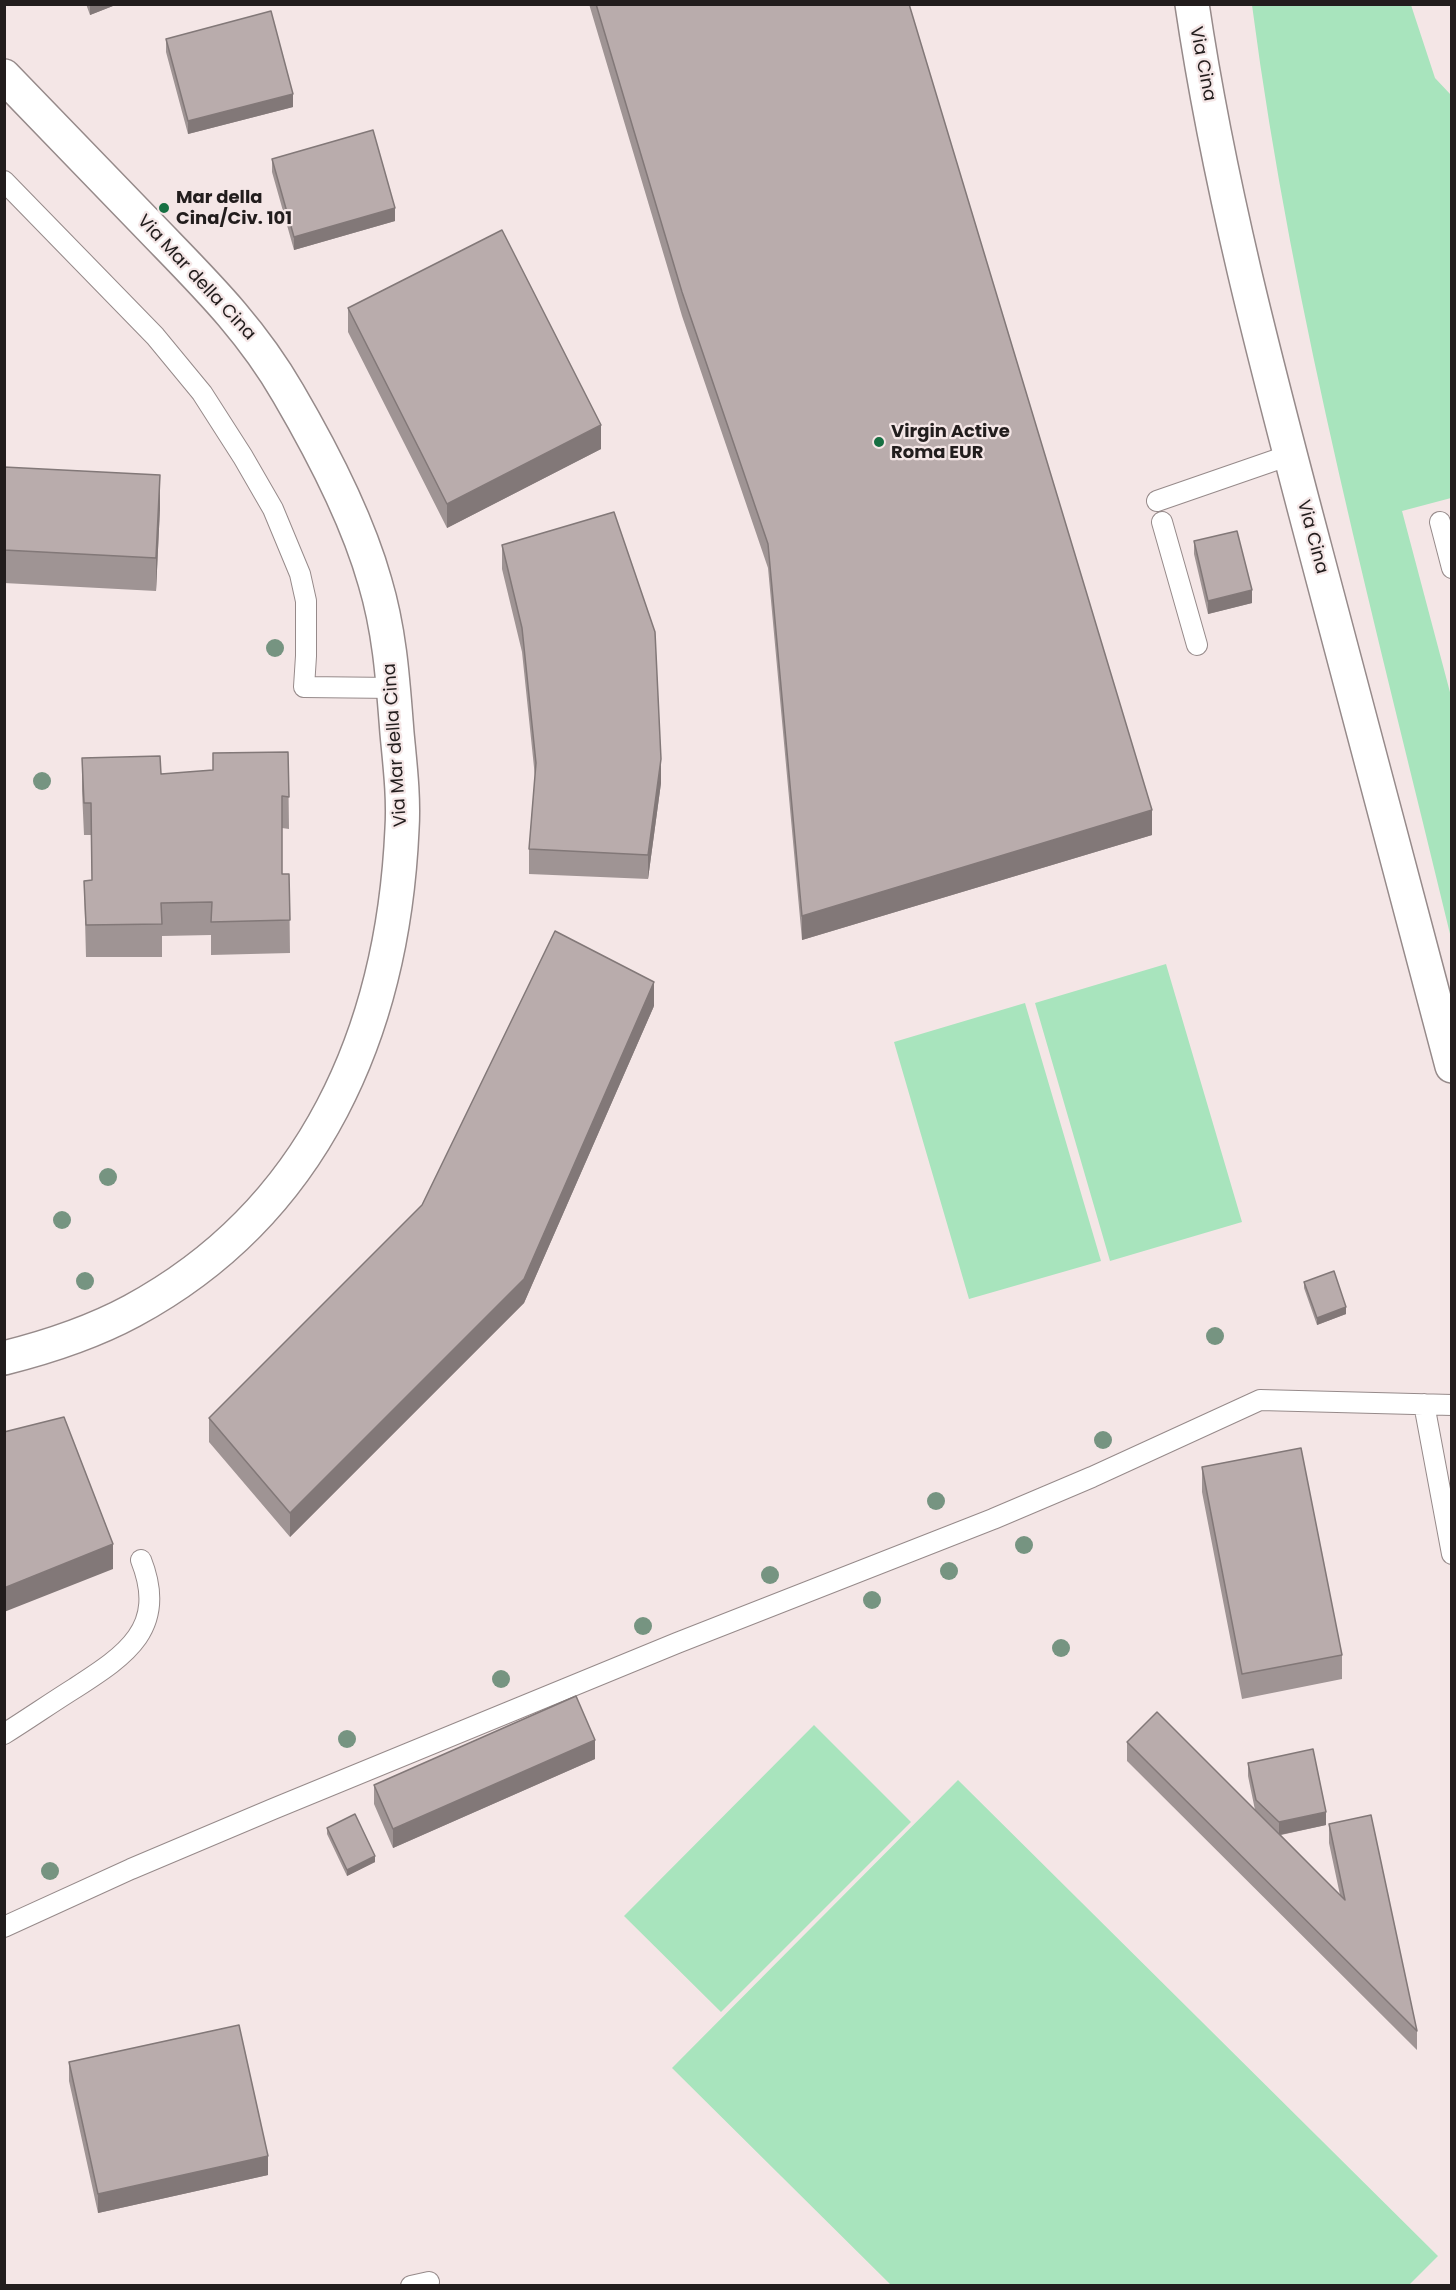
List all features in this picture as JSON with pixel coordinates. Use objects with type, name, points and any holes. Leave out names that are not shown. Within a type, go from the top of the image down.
[{"type":"street","name":"Via Cina","points":[[1192,4],[1242,263],[1290,455],[1452,1066]]},
{"type":"street","name":"Via Mar della Cina","points":[[4,76],[224,304],[259,346],[305,425],[352,519],[378,591],[388,639],[394,688],[402,812],[400,856],[392,923],[384,968],[371,1016],[342,1091],[316,1140],[296,1170],[254,1218],[188,1275],[133,1310],[103,1325],[33,1351],[4,1358]]},
{"type":"lane","points":[[4,181],[170,354],[202,393],[243,457],[273,509],[300,574],[306,610],[304,687],[394,688]]},
{"type":"lane","points":[[1156,501],[1290,455]]},
{"type":"lane","points":[[1162,522],[1197,645]]},
{"type":"lane","points":[[1440,522],[1452,568]]},
{"type":"lane","points":[[4,1927],[131,1869],[273,1809],[677,1643],[993,1519],[1092,1477],[1260,1400],[1452,1405]]},
{"type":"lane","points":[[1424,1404],[1452,1554]]},
{"type":"lane","points":[[4,1734],[104,1669],[134,1641],[149,1609],[151,1592],[149,1579],[141,1560]]},
{"type":"green space","points":[[1252,5],[1411,5],[1435,78],[1451,95],[1451,498],[1402,511],[1451,696],[1451,938],[1366,590],[1313,357],[1269,123]]},
{"type":"green space","points":[[1166,964],[1242,1222],[1110,1261],[1035,1003]]},
{"type":"green space","points":[[1025,1003],[1101,1261],[969,1299],[894,1042]]},
{"type":"green space","points":[[814,1725],[911,1822],[721,2012],[624,1916]]},
{"type":"green space","points":[[958,1780],[1438,2256],[1409,2285],[891,2285],[672,2068]]},
{"type":"building","name":"Virgin Active Roma EUR","points":[[596,4],[909,4],[1152,810],[802,916],[768,544],[682,292]]},
{"type":"building","points":[[271,11],[293,94],[188,121],[166,39]]},
{"type":"building","points":[[373,130],[395,208],[294,237],[272,159]]},
{"type":"building","points":[[502,230],[601,425],[447,504],[348,308]]},
{"type":"building","points":[[4,467],[160,475],[156,558],[4,550]]},
{"type":"building","points":[[614,512],[655,632],[661,759],[648,855],[529,849],[536,763],[522,628],[502,545]]},
{"type":"building","points":[[1237,531],[1252,590],[1208,601],[1194,541]]},
{"type":"building","points":[[288,752],[289,797],[282,796],[282,874],[289,874],[290,920],[211,922],[212,902],[161,903],[162,924],[86,925],[84,881],[92,880],[91,803],[84,803],[82,758],[160,756],[161,774],[213,770],[213,753]]},
{"type":"building","points":[[555,931],[654,982],[524,1279],[290,1513],[209,1418],[422,1205]]},
{"type":"building","points":[[1334,1271],[1346,1307],[1317,1318],[1304,1282]]},
{"type":"building","points":[[64,1417],[113,1544],[4,1588],[4,1432]]},
{"type":"building","points":[[1301,1448],[1342,1655],[1242,1674],[1202,1467]]},
{"type":"building","points":[[576,1696],[595,1740],[393,1829],[374,1785]]},
{"type":"building","points":[[1157,1712],[1345,1900],[1329,1824],[1371,1815],[1417,2031],[1127,1742]]},
{"type":"building","points":[[1313,1749],[1326,1812],[1279,1822],[1256,1800],[1248,1763]]},
{"type":"building","points":[[355,1814],[375,1856],[347,1870],[327,1828]]},
{"type":"building","points":[[239,2025],[268,2156],[98,2194],[69,2062]]},
{"type":"place","name":"Mar della Cina/Civ. 101","points":[[164,208]]},
{"type":"place","name":"Virgin Active Roma EUR","points":[[879,442]]}]
